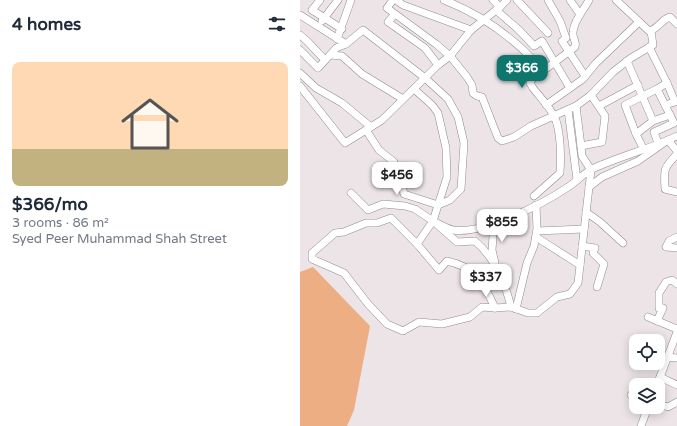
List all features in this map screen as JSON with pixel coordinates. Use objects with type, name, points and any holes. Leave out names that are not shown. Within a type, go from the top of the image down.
[{"type":"street","points":[[320,0],[312,10],[342,29]]},
{"type":"street","points":[[318,26],[338,0]]},
{"type":"street","points":[[337,39],[342,29],[351,0]]},
{"type":"street","points":[[393,0],[386,7],[394,15],[436,44],[450,56],[467,77],[472,85],[473,93],[482,97],[499,140],[514,137],[531,126],[576,106],[591,95],[613,72],[627,61],[654,45],[651,31],[649,31],[616,0]]},
{"type":"street","points":[[396,0],[403,5],[471,30]]},
{"type":"street","points":[[444,0],[484,19],[529,54],[543,71]]},
{"type":"street","points":[[493,0],[498,9],[534,46],[542,41],[570,88]]},
{"type":"street","points":[[300,86],[345,143],[382,120],[424,78],[450,56],[471,30],[507,0]]},
{"type":"street","points":[[518,0],[548,33]]},
{"type":"street","points":[[548,0],[560,21],[566,38],[562,42],[585,76]]},
{"type":"street","points":[[570,0],[579,13]]},
{"type":"street","points":[[534,196],[560,172],[558,130],[554,116],[530,83],[530,80],[575,47],[576,43],[572,33],[579,13],[589,0]]},
{"type":"street","points":[[300,15],[346,44]]},
{"type":"street","points":[[394,15],[388,22],[425,48],[438,65]]},
{"type":"street","points":[[651,31],[667,17],[670,17],[677,24]]},
{"type":"street","points":[[546,105],[585,76],[596,63],[639,22]]},
{"type":"street","points":[[300,50],[318,68],[336,48],[346,44],[363,30],[424,78],[448,99],[458,117],[464,143],[461,189],[450,200],[438,205],[404,194],[400,177],[394,162],[379,150],[368,128],[342,103],[316,88],[300,73]]},
{"type":"street","points":[[300,35],[328,58],[342,56],[362,74],[403,100]]},
{"type":"street","points":[[649,47],[676,102],[665,105]]},
{"type":"street","points":[[627,61],[653,121]]},
{"type":"street","points":[[643,148],[625,105],[667,83]]},
{"type":"street","points":[[598,106],[638,85]]},
{"type":"street","points":[[414,89],[432,105],[438,114],[446,148],[447,178],[433,221],[417,244]]},
{"type":"street","points":[[657,89],[674,123],[654,132],[658,144]]},
{"type":"street","points":[[581,146],[602,142],[605,116],[591,95]]},
{"type":"street","points":[[495,308],[476,273],[461,264],[447,261],[439,270],[417,244],[391,218],[377,223],[366,223],[344,232],[335,233],[312,253],[312,259],[344,273],[368,304],[387,324],[403,331],[419,322],[442,324],[470,317],[482,307],[495,308],[514,308],[528,313],[538,314],[557,297],[570,294],[578,283],[591,170],[582,156],[576,106]]},
{"type":"street","points":[[568,110],[577,180]]},
{"type":"street","points":[[636,134],[653,121],[670,115]]},
{"type":"street","points":[[433,221],[452,230],[473,229],[494,223],[536,205],[591,170],[643,148],[658,144],[677,136]]},
{"type":"street","points":[[668,140],[677,153],[666,166],[665,189],[677,192]]},
{"type":"street","points":[[589,187],[602,177],[638,161],[668,140]]},
{"type":"street","points":[[351,193],[368,210],[383,204],[405,206],[415,209],[433,221],[457,242],[475,241],[495,265],[514,308]]},
{"type":"street","points":[[514,308],[527,263],[534,246],[536,234],[536,205]]},
{"type":"street","points":[[586,212],[623,242]]},
{"type":"street","points":[[494,223],[492,250],[495,265]]},
{"type":"street","points":[[536,234],[584,229]]},
{"type":"street","points":[[536,234],[580,265]]},
{"type":"street","points":[[677,237],[669,241],[666,247],[677,248]]},
{"type":"street","points":[[582,246],[595,248],[593,253],[604,264],[597,287]]},
{"type":"street","points":[[657,321],[662,308],[659,308],[659,293],[666,282],[672,280],[677,284]]},
{"type":"street","points":[[648,317],[677,329]]},
{"type":"street","points":[[677,332],[675,342],[667,357],[660,377],[677,385]]},
{"type":"street","points":[[667,357],[677,358]]},
{"type":"street","points":[[665,406],[668,407],[677,402]]},
{"type":"street","points":[[641,426],[645,414]]},
{"type":"shaded area","points":[[313,267],[370,326],[354,410],[347,426],[300,426],[300,272]]}]
